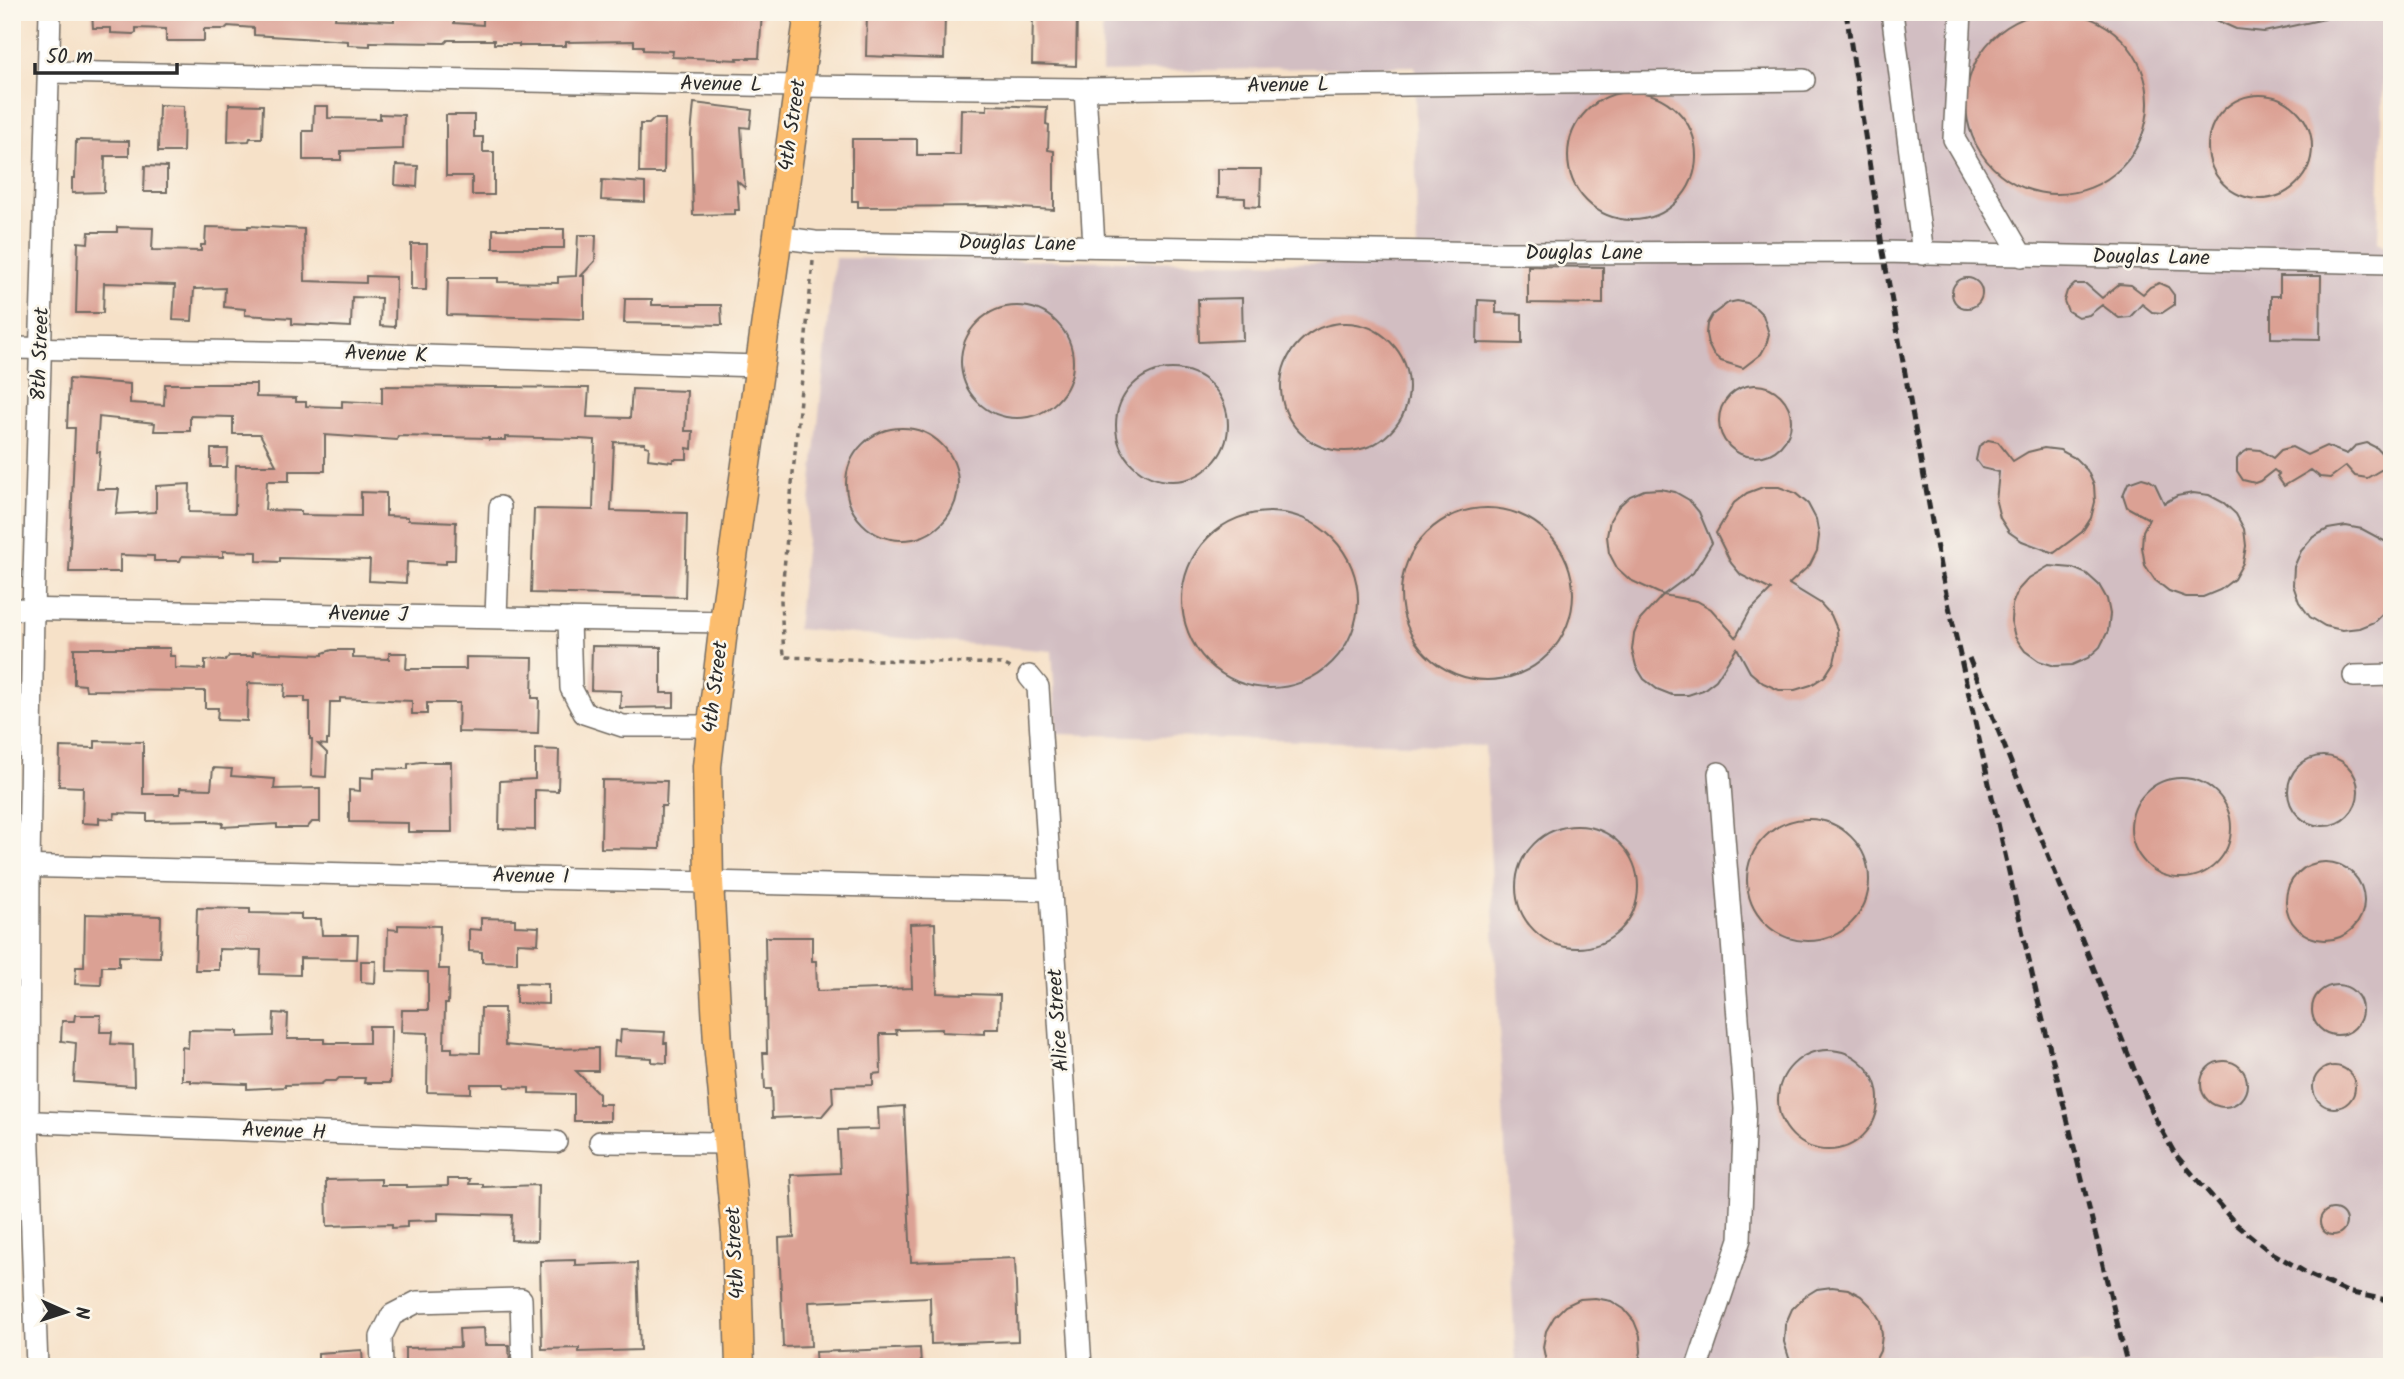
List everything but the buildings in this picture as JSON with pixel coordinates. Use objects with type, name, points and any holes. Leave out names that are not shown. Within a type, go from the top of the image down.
[{"type":"main road","name":"4th Street","points":[[740,1367],[736,1234],[718,1043],[709,881],[707,766],[723,622],[809,12]]},
{"type":"street","name":"8th Street","points":[[37,1367],[20,1122],[23,609],[41,349],[50,12]]},
{"type":"street","points":[[1892,12],[1923,254]]},
{"type":"street","points":[[1961,12],[1954,139],[2022,256]]},
{"type":"street","name":"Avenue L","points":[[49,72],[1085,89],[1804,80]]},
{"type":"street","points":[[1085,89],[1094,246]]},
{"type":"street","name":"Douglas Lane","points":[[777,237],[815,242],[1504,253],[1923,254],[2392,263]]},
{"type":"street","name":"Avenue K","points":[[12,348],[759,366]]},
{"type":"street","points":[[496,617],[500,507]]},
{"type":"street","name":"Avenue J","points":[[23,609],[723,622]]},
{"type":"street","points":[[569,619],[571,688],[584,713],[623,726],[711,726]]},
{"type":"street","points":[[2354,677],[2392,675]]},
{"type":"street","name":"Alice Street","points":[[1029,676],[1038,687],[1081,1367]]},
{"type":"street","points":[[1697,1367],[1740,1240],[1745,1108],[1719,773]]},
{"type":"street","name":"Avenue I","points":[[21,866],[1050,890]]},
{"type":"street","name":"Avenue H","points":[[20,1122],[556,1142]]},
{"type":"street","points":[[600,1142],[729,1143]]},
{"type":"street","points":[[382,1367],[381,1337],[393,1315],[417,1302],[521,1299],[523,1367]]},
{"type":"path","points":[[815,242],[781,601],[784,657],[1003,664],[1029,676]]},
{"type":"shaded area","points":[[1102,12],[2386,12],[2378,241],[2392,251],[2392,1367],[1516,1367],[1485,746],[1057,734],[1052,651],[797,629],[835,258],[1417,264],[1415,66],[1102,72]]},
{"type":"railway","points":[[1846,12],[1883,252],[1941,571],[2037,996],[2128,1367]]},
{"type":"railway","points":[[1969,658],[2134,1069],[2156,1120],[2175,1154],[2236,1224],[2269,1251],[2310,1275],[2347,1292],[2392,1301]]}]
